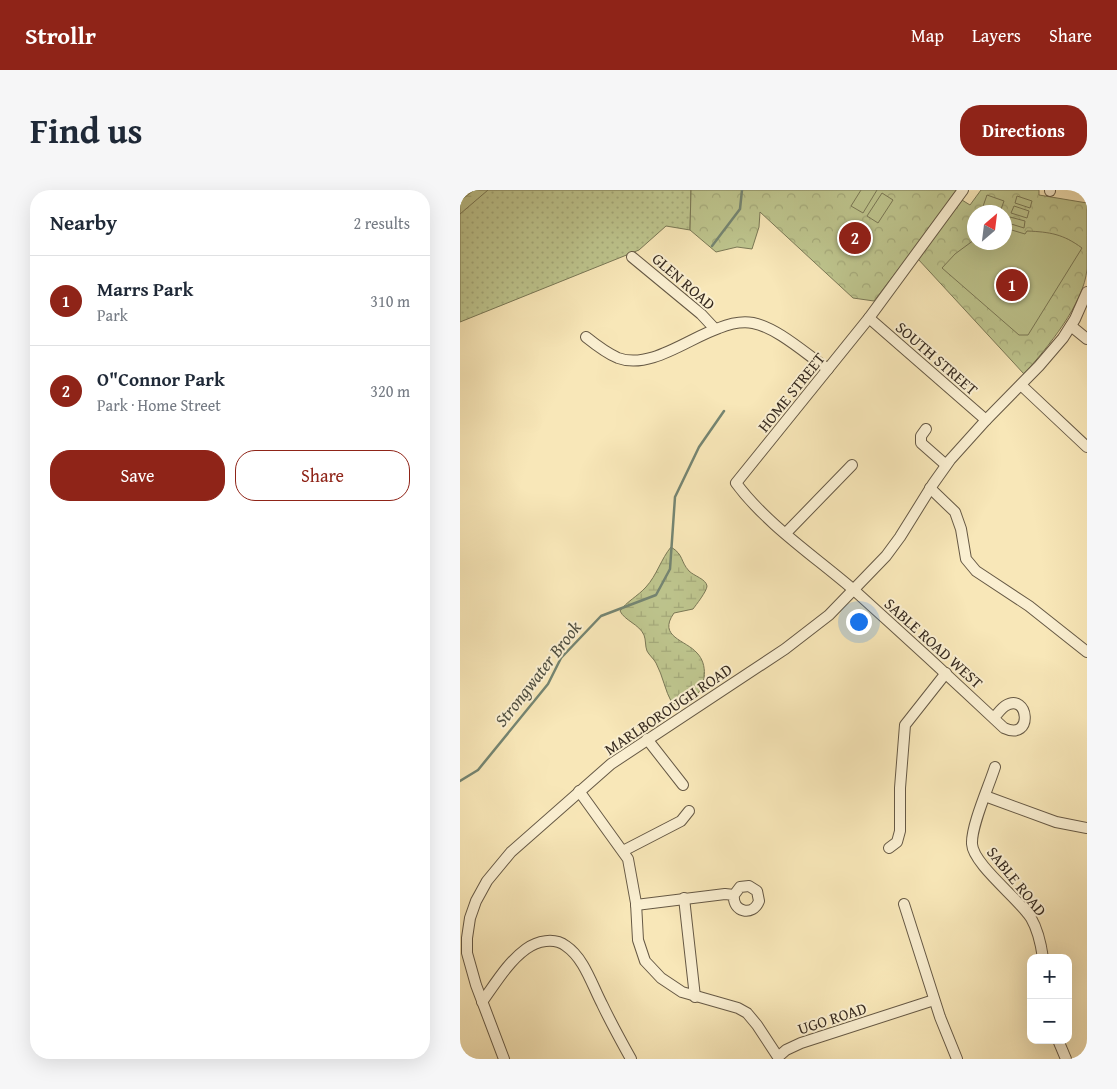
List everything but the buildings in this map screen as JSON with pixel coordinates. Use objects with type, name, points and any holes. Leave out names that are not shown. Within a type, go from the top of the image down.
[{"type":"street","name":"HOME STREET","points":[[854,590],[749,501],[736,483],[869,318],[963,190]]},
{"type":"street","name":"GLEN ROAD","points":[[632,257],[701,314],[715,329]]},
{"type":"street","name":"MARLBOROUGH ROAD","points":[[504,1059],[482,1002],[467,953],[468,927],[476,901],[487,881],[511,852],[612,764],[785,649],[829,615],[893,547],[946,465],[986,420],[1054,350],[1071,326],[1087,292]]},
{"type":"street","name":"SOUTH STREET","points":[[869,318],[986,420]]},
{"type":"street","points":[[586,337],[619,358],[636,361],[659,355],[715,329],[739,323],[752,323],[761,325],[782,337],[828,369]]},
{"type":"street","points":[[1071,326],[1087,339]]},
{"type":"street","points":[[1021,385],[1087,447]]},
{"type":"street","points":[[926,429],[921,436],[921,443],[946,465]]},
{"type":"street","points":[[786,533],[852,464]]},
{"type":"street","points":[[930,488],[943,498],[955,512],[961,529],[966,559],[976,571],[1029,606],[1087,652]]},
{"type":"street","name":"SABLE ROAD WEST","points":[[854,590],[994,718]]},
{"type":"street","points":[[889,848],[897,842],[900,831],[900,788],[905,725],[946,673]]},
{"type":"street","points":[[647,739],[683,785]]},
{"type":"street","name":"SABLE ROAD","points":[[995,767],[972,836],[972,849],[983,865],[1030,916],[1038,932],[1042,954]]},
{"type":"street","name":"UGO ROAD","points":[[580,791],[628,859],[636,905],[638,940],[645,960],[670,985],[695,996],[738,1008],[747,1013],[778,1058],[786,1050],[801,1043],[934,1000]]},
{"type":"street","points":[[985,796],[1056,822],[1087,828]]},
{"type":"street","points":[[623,851],[681,821],[689,811]]},
{"type":"street","points":[[636,905],[721,894],[734,895]]},
{"type":"street","points":[[684,898],[695,996]]},
{"type":"street","points":[[904,904],[934,1000],[957,1059]]},
{"type":"street","points":[[482,1002],[507,968],[526,949],[535,943],[556,941],[565,945],[579,960],[631,1059]]},
{"type":"street","points":[[1060,1044],[1066,1059]]},
{"type":"green space","points":[[460,190],[691,190],[690,230],[666,226],[639,250],[460,322]]},
{"type":"green space","points":[[474,190],[488,190],[460,214],[460,201]]},
{"type":"green space","points":[[691,190],[959,190],[874,301],[853,298],[760,212],[759,227],[752,249],[737,247],[716,252],[690,230]]},
{"type":"green space","points":[[861,190],[877,190],[863,213],[851,206]]},
{"type":"green space","points":[[981,190],[1039,190],[1039,195],[1087,203],[1087,269],[1079,297],[1063,325],[1024,374],[918,259],[962,200],[970,205]]},
{"type":"green space","points":[[882,193],[893,200],[878,223],[867,216]]},
{"type":"green space","points":[[987,195],[1004,201],[1003,205],[983,205]]},
{"type":"green space","points":[[1017,196],[1032,201],[1030,208],[1015,203]]},
{"type":"green space","points":[[1014,206],[1029,211],[1027,218],[1012,213]]},
{"type":"green space","points":[[1012,218],[1025,221],[1024,228],[1012,224]]},
{"type":"green space","points":[[1012,230],[1025,234],[1027,231],[1056,235],[1082,248],[1028,335],[1019,335],[942,268],[955,254],[967,245],[967,250],[1012,250]]},
{"type":"green space","points":[[671,547],[680,555],[689,571],[702,579],[707,586],[693,609],[674,613],[670,621],[669,628],[671,633],[697,653],[701,658],[704,669],[704,680],[699,691],[694,697],[679,705],[672,703],[658,668],[647,651],[642,631],[620,611],[650,582]]},
{"type":"waterway","name":"Strongwater Brook","points":[[712,246],[740,209],[742,190]]},
{"type":"waterway","name":"Strongwater Brook","points":[[460,781],[478,770],[548,684],[561,658],[601,616],[656,595],[670,569],[675,497],[699,447],[724,411]]},
{"type":"place","name":"O\"Connor Park","points":[[855,238]]},
{"type":"place","name":"Marrs Park","points":[[1012,285]]}]
